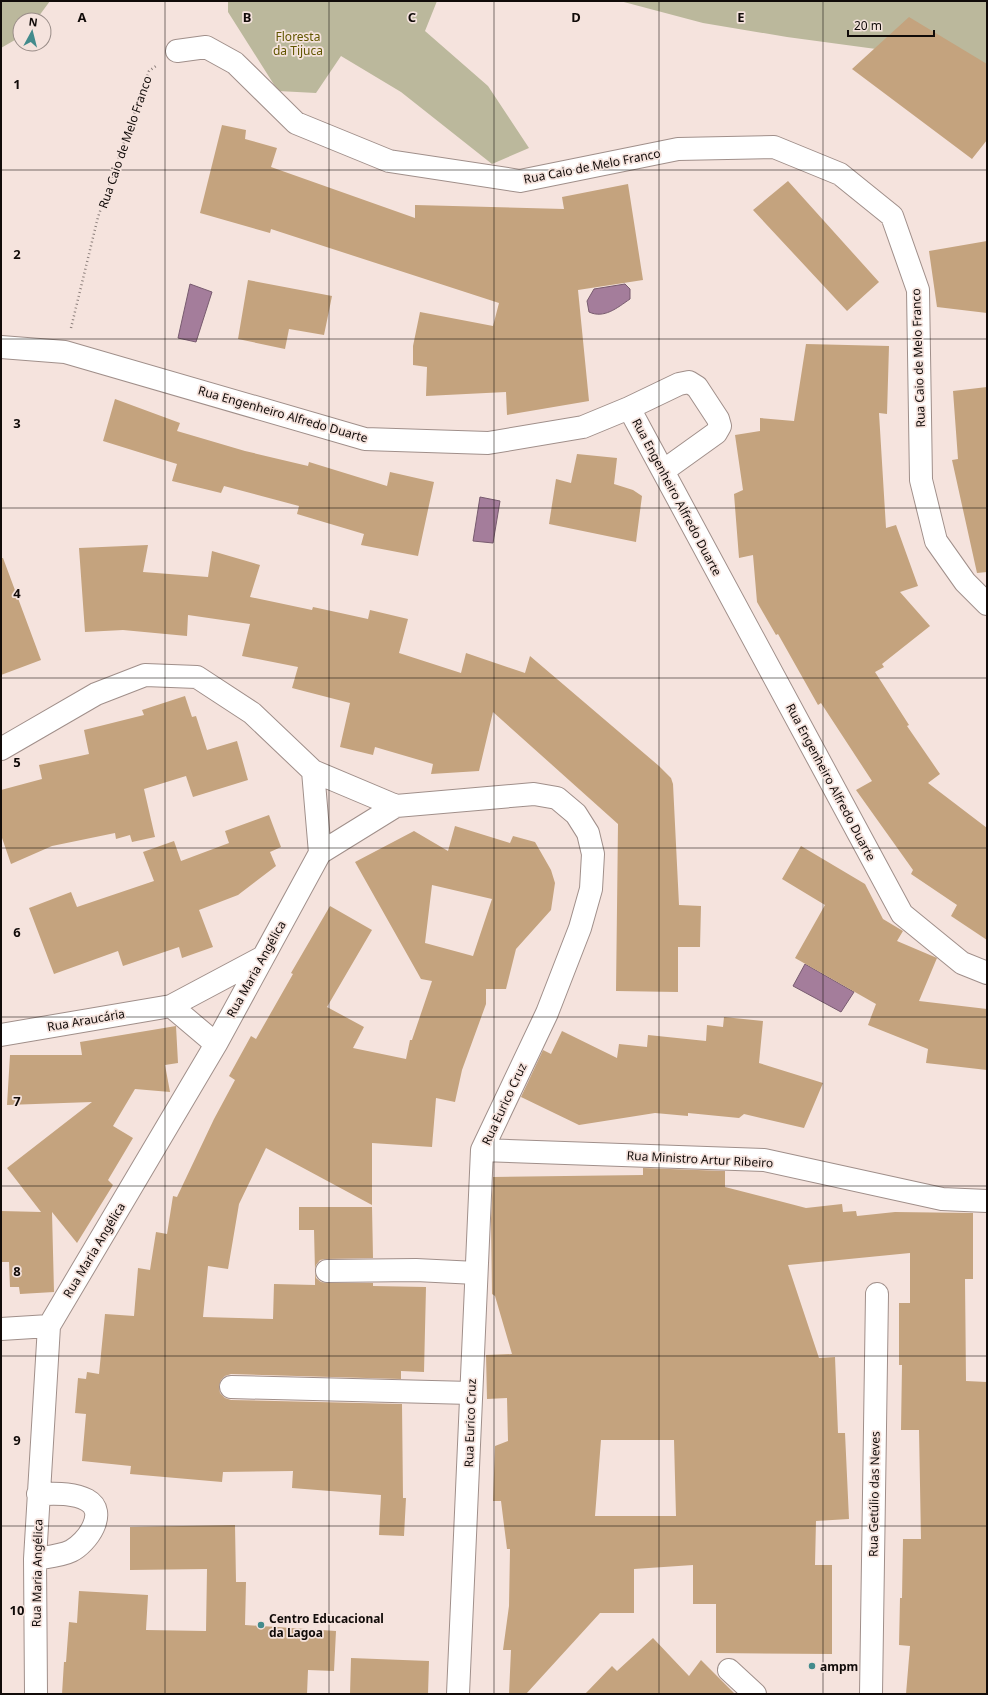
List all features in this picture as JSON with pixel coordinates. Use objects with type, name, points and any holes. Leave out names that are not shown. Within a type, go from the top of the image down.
[{"type":"street","name":"Rua Caio de Melo Franco","points":[[177,51],[206,47],[235,63],[296,123],[389,161],[520,181],[678,150],[774,146],[840,174],[892,216],[918,290],[921,480],[936,541],[965,582],[987,604]]},
{"type":"street","name":"Rua Engenheiro Alfredo Duarte","points":[[1,347],[65,352],[365,439],[488,443],[583,427],[629,408],[902,914],[962,963],[987,972]]},
{"type":"street","points":[[629,408],[679,384],[689,382],[697,387],[718,419],[720,426],[716,433],[663,471]]},
{"type":"street","points":[[1,749],[96,694],[145,676],[197,677],[252,712],[313,771],[396,806]]},
{"type":"street","points":[[313,771],[320,852]]},
{"type":"street","name":"Rua Eurico Cruz","points":[[396,806],[534,794],[557,798],[576,814],[588,833],[593,854],[591,889],[580,928],[547,1013],[482,1150],[458,1694]]},
{"type":"street","name":"Rua Maria Angélica","points":[[36,1694],[35,1559],[49,1326],[216,1044],[320,852],[396,806]]},
{"type":"street","name":"Rua Araucária","points":[[1,1035],[171,1006],[262,957]]},
{"type":"street","points":[[171,1006],[216,1044]]},
{"type":"street","name":"Rua Ministro Artur Ribeiro","points":[[482,1150],[764,1160],[942,1199],[987,1201]]},
{"type":"street","points":[[327,1271],[416,1270],[476,1273]]},
{"type":"street","name":"Rua Getúlio das Neves","points":[[871,1694],[877,1294]]},
{"type":"street","points":[[1,1329],[49,1326]]},
{"type":"street","points":[[231,1387],[471,1393]]},
{"type":"street","points":[[35,1559],[70,1552],[78,1547],[89,1537],[93,1529],[96,1514],[94,1507],[88,1500],[76,1496],[61,1494],[38,1494]]},
{"type":"street","points":[[729,1670],[755,1694]]},
{"type":"path","name":"Rua Caio de Melo Franco","points":[[65,352],[98,217],[149,71],[177,51]]},
{"type":"green space","points":[[1,1],[50,1],[42,12],[12,12],[12,42],[1,48]]},
{"type":"green space","name":"Floresta da Tijuca","points":[[228,1],[437,1],[425,31],[488,86],[529,148],[492,164],[401,92],[341,56],[316,93],[278,91],[228,12]]},
{"type":"green space","points":[[620,1],[987,1],[987,68],[876,49],[787,37],[703,23]]},
{"type":"shaded area","points":[[190,284],[212,292],[196,342],[178,338]]},
{"type":"shaded area","points":[[625,284],[630,289],[630,299],[610,312],[595,314],[589,312],[587,301],[594,289]]},
{"type":"shaded area","points":[[480,497],[500,501],[493,543],[473,541]]},
{"type":"shaded area","points":[[805,964],[854,992],[841,1012],[793,986]]},
{"type":"building","points":[[909,17],[987,64],[987,140],[972,159],[852,69]]},
{"type":"building","points":[[222,125],[246,130],[245,139],[277,148],[271,167],[415,218],[415,205],[564,209],[562,197],[628,184],[643,280],[578,290],[589,401],[507,415],[506,392],[426,396],[427,367],[413,365],[413,346],[420,312],[493,326],[499,303],[271,229],[270,233],[200,213]]},
{"type":"building","points":[[788,181],[879,282],[847,311],[753,210]]},
{"type":"building","points":[[987,241],[987,313],[937,307],[929,251]]},
{"type":"building","points":[[248,280],[332,296],[324,335],[289,329],[285,349],[238,339]]},
{"type":"building","points":[[806,344],[889,346],[887,414],[879,413],[886,528],[896,525],[918,586],[900,592],[930,626],[882,664],[884,667],[875,672],[909,725],[907,726],[940,774],[928,783],[987,828],[987,940],[951,916],[957,905],[911,874],[913,870],[856,790],[872,781],[821,703],[818,705],[778,634],[776,635],[757,602],[753,555],[739,558],[734,494],[743,490],[735,435],[760,431],[760,418],[794,421]]},
{"type":"building","points":[[987,387],[987,572],[977,573],[952,460],[958,459],[953,391]]},
{"type":"building","points":[[115,399],[180,423],[177,431],[245,451],[308,466],[309,462],[387,486],[390,472],[434,482],[418,556],[361,545],[364,534],[297,514],[299,506],[224,486],[221,493],[172,481],[177,464],[103,441]]},
{"type":"building","points":[[577,454],[617,458],[614,484],[633,490],[642,496],[636,542],[549,524],[556,479],[571,483]]},
{"type":"building","points":[[148,545],[143,572],[208,577],[212,551],[260,565],[250,597],[312,610],[313,607],[368,619],[370,610],[408,619],[399,653],[461,673],[466,653],[525,673],[530,656],[659,766],[671,778],[673,784],[679,905],[701,906],[700,947],[678,947],[678,992],[616,991],[618,824],[493,712],[479,771],[431,774],[433,764],[375,747],[373,755],[340,747],[350,703],[292,688],[298,667],[242,656],[250,624],[188,615],[187,636],[123,630],[85,632],[79,548]]},
{"type":"building","points":[[1,558],[3,558],[41,660],[1,675]]},
{"type":"building","points":[[185,696],[192,717],[196,716],[207,750],[237,741],[248,780],[193,797],[186,776],[144,789],[155,837],[132,842],[130,835],[116,839],[115,833],[52,846],[11,864],[1,835],[1,790],[42,779],[39,765],[89,754],[84,730],[144,715],[142,710]]},
{"type":"building","points":[[269,815],[281,847],[270,852],[276,866],[238,895],[199,910],[213,947],[182,958],[179,947],[123,966],[118,951],[54,974],[29,908],[71,892],[77,907],[154,881],[143,852],[174,841],[181,861],[229,843],[225,831]]},
{"type":"building","points":[[455,826],[510,843],[513,836],[535,842],[551,870],[555,883],[551,910],[516,949],[506,989],[486,989],[486,1004],[462,1070],[455,1102],[436,1098],[432,1147],[372,1143],[372,1205],[266,1148],[239,1204],[228,1269],[208,1266],[203,1317],[273,1319],[274,1284],[315,1285],[315,1272],[316,1278],[321,1282],[327,1283],[373,1283],[373,1286],[426,1287],[424,1372],[401,1371],[401,1379],[231,1374],[225,1376],[221,1380],[219,1386],[220,1393],[225,1398],[231,1400],[402,1404],[403,1498],[406,1498],[404,1536],[379,1535],[381,1495],[292,1488],[293,1471],[223,1472],[222,1482],[130,1474],[131,1466],[82,1461],[86,1414],[75,1413],[78,1378],[86,1379],[87,1372],[99,1374],[105,1314],[134,1316],[138,1268],[150,1270],[156,1232],[167,1234],[173,1196],[177,1197],[214,1119],[235,1080],[229,1076],[251,1036],[256,1039],[293,974],[291,973],[330,906],[372,930],[327,1007],[364,1027],[353,1048],[406,1059],[410,1040],[412,1040],[432,981],[421,979],[355,862],[414,831],[448,851]],"holes":[[[432,885],[492,899],[473,956],[425,943]]]},
{"type":"building","points":[[801,846],[865,884],[883,919],[903,931],[897,941],[937,958],[919,1001],[987,1009],[987,1070],[926,1063],[928,1049],[868,1025],[876,1004],[795,958],[825,905],[782,879]]},
{"type":"building","points":[[724,1017],[763,1021],[759,1063],[823,1083],[804,1128],[744,1114],[739,1118],[688,1113],[688,1116],[655,1113],[579,1125],[521,1097],[543,1050],[551,1054],[562,1031],[617,1058],[619,1044],[647,1047],[648,1035],[706,1041],[707,1025],[723,1027]]},
{"type":"building","points":[[176,1026],[178,1063],[165,1065],[170,1092],[135,1089],[113,1126],[133,1138],[108,1180],[113,1185],[77,1243],[52,1212],[54,1292],[20,1294],[19,1287],[10,1287],[9,1262],[1,1262],[1,1211],[41,1212],[7,1168],[92,1102],[7,1105],[10,1055],[82,1055],[80,1042]]},
{"type":"building","points":[[643,1168],[725,1171],[725,1187],[806,1208],[842,1204],[843,1212],[856,1211],[857,1216],[895,1212],[973,1213],[973,1279],[965,1279],[966,1381],[987,1382],[987,1694],[906,1694],[910,1646],[899,1645],[900,1598],[902,1598],[903,1539],[921,1539],[919,1430],[901,1430],[902,1365],[899,1365],[899,1303],[910,1303],[910,1253],[788,1265],[819,1358],[835,1357],[838,1433],[845,1433],[849,1519],[816,1521],[815,1565],[832,1565],[832,1654],[716,1653],[716,1604],[693,1604],[693,1565],[634,1569],[634,1613],[600,1613],[526,1694],[509,1694],[511,1650],[503,1650],[509,1606],[510,1549],[507,1549],[501,1501],[493,1501],[495,1446],[508,1441],[507,1398],[487,1399],[486,1355],[512,1354],[495,1296],[492,1294],[491,1219],[493,1177],[643,1175]],"holes":[[[601,1440],[674,1440],[676,1516],[595,1516]]]},
{"type":"building","points":[[299,1207],[372,1207],[373,1258],[320,1260],[316,1265],[315,1270],[314,1230],[299,1230]]},
{"type":"building","points":[[235,1525],[236,1582],[246,1582],[245,1625],[336,1631],[334,1671],[308,1670],[307,1694],[62,1694],[69,1622],[77,1623],[79,1591],[148,1595],[146,1630],[206,1631],[207,1569],[130,1570],[130,1527]]},
{"type":"building","points":[[653,1638],[689,1676],[701,1660],[735,1694],[585,1694],[612,1666],[617,1671]]},
{"type":"building","points":[[351,1658],[429,1661],[428,1694],[350,1694]]},
{"type":"place","name":"Centro Educacional da Lagoa","points":[[261,1625]]},
{"type":"place","name":"ampm","points":[[812,1666]]}]
